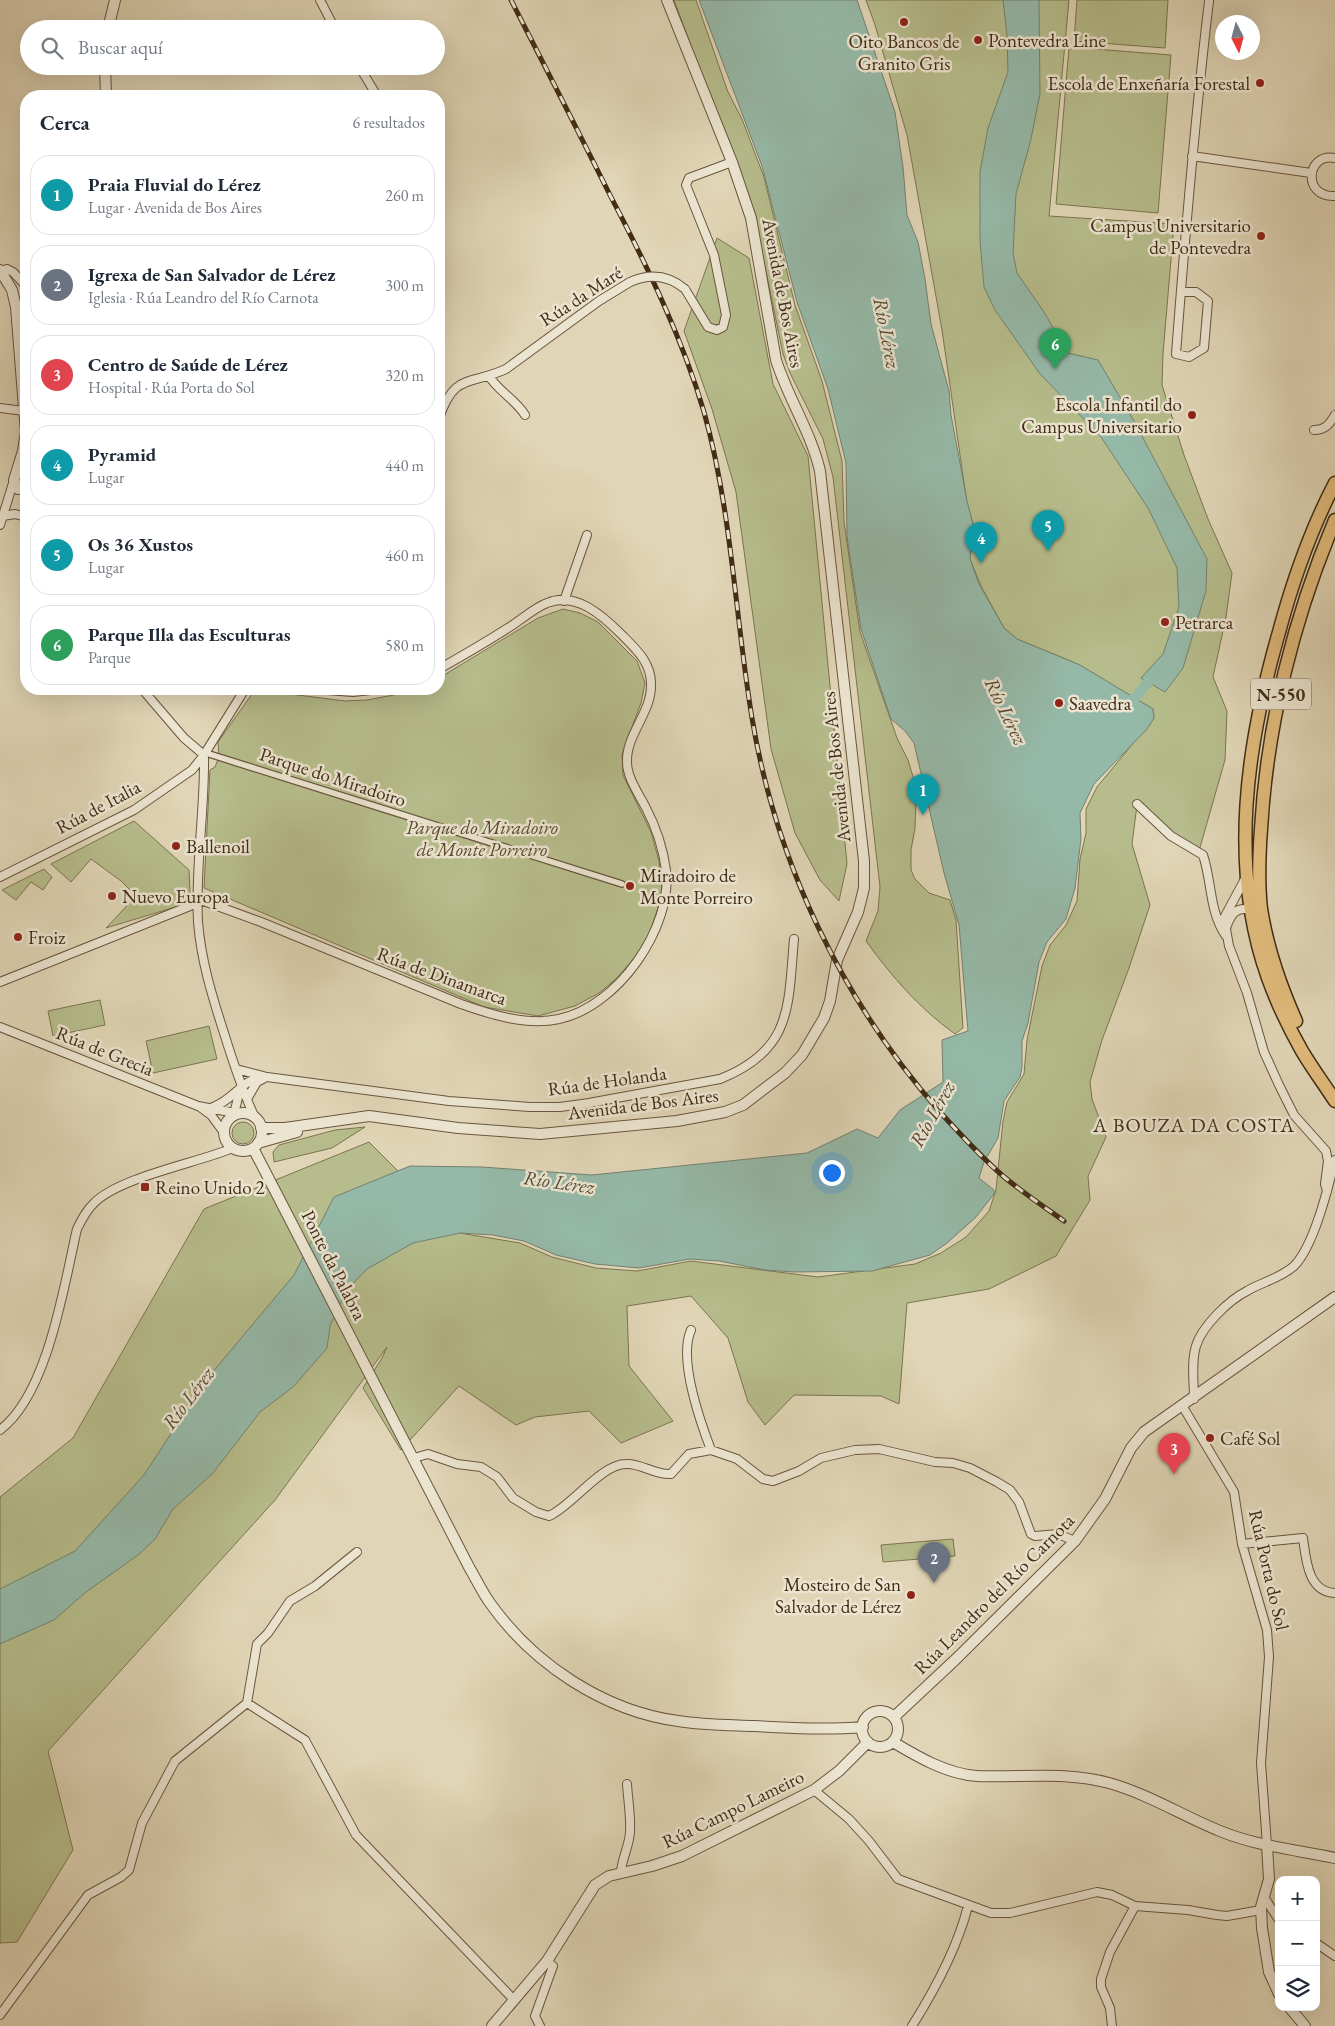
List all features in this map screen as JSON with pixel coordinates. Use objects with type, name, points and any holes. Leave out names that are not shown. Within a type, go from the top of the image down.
[{"type":"highway","name":"N-550","points":[[1335,483],[1308,542],[1290,590],[1269,665],[1256,730],[1246,803],[1246,877],[1268,978],[1302,1051],[1335,1101]]},
{"type":"highway","name":"N-550","points":[[1323,1082],[1277,974],[1263,918],[1258,875],[1262,804],[1272,732],[1306,595],[1335,520]]},
{"type":"street","points":[[110,20],[115,0]]},
{"type":"street","points":[[320,0],[330,20]]},
{"type":"street","name":"Avenida de Bos Aires","points":[[261,1128],[285,1128],[368,1116],[458,1128],[540,1134],[677,1121],[725,1112],[743,1105],[785,1073],[802,1055],[824,1018],[830,1001],[837,960],[858,912],[864,888],[863,851],[820,471],[812,443],[783,382],[776,360],[751,218],[732,162],[667,0]]},
{"type":"street","points":[[1181,292],[1196,292],[1208,301],[1204,348],[1190,357],[1176,354],[1181,292],[1192,156],[1209,0]]},
{"type":"street","points":[[106,75],[106,90]]},
{"type":"street","points":[[365,75],[374,90]]},
{"type":"street","points":[[1192,156],[1312,173]]},
{"type":"street","points":[[1335,158],[1324,158],[1318,162],[1312,173],[1311,180],[1317,191],[1329,196],[1335,196]]},
{"type":"street","name":"Rúa da Maré","points":[[445,405],[456,386],[473,378],[489,376],[512,365],[538,344],[599,301],[640,278],[658,276],[675,281],[685,289],[708,327],[717,330],[723,327],[726,315],[714,255],[686,185],[689,178],[732,162]]},
{"type":"street","points":[[20,280],[7,269],[0,271],[20,305]]},
{"type":"street","points":[[489,376],[522,409],[525,415]]},
{"type":"street","points":[[0,408],[20,410]]},
{"type":"street","points":[[1314,430],[1321,430],[1335,415]]},
{"type":"street","points":[[0,525],[20,465]]},
{"type":"street","points":[[14,480],[18,489],[20,489]]},
{"type":"street","points":[[3,516],[20,514]]},
{"type":"street","points":[[445,666],[499,634],[548,602],[564,600],[587,535]]},
{"type":"street","name":"Rúa de Dinamarca","points":[[198,899],[261,922],[489,1014],[513,1019],[559,1019],[578,1012],[603,997],[629,973],[651,940],[661,913],[666,889],[666,870],[658,833],[628,773],[627,762],[629,748],[648,702],[652,687],[645,661],[638,651],[606,619],[593,610],[564,600]]},
{"type":"street","points":[[147,695],[184,738],[205,754]]},
{"type":"street","points":[[241,695],[205,754],[198,856],[198,923],[205,970],[241,1087],[261,1128],[261,1138],[256,1146],[244,1151],[233,1148],[226,1140],[227,1123],[236,1115],[246,1114],[255,1118]]},
{"type":"street","name":"Rúa de Italia","points":[[0,877],[134,810],[192,770],[205,754]]},
{"type":"street","name":"Parque do Miradoiro","points":[[205,754],[622,884]]},
{"type":"street","points":[[1137,804],[1171,836],[1203,855],[1217,920],[1227,938],[1247,993],[1264,1052],[1294,1115],[1326,1151],[1328,1162],[1325,1184],[1327,1191]]},
{"type":"street","points":[[1227,938],[1225,914],[1246,877]]},
{"type":"street","points":[[0,982],[190,906],[198,899]]},
{"type":"street","points":[[1226,928],[1229,919],[1236,910],[1252,910]]},
{"type":"street","name":"Rúa de Holanda","points":[[236,1069],[267,1077],[449,1101],[530,1107],[560,1107],[589,1103],[720,1079],[740,1071],[758,1057],[783,1026],[788,1008],[794,939]]},
{"type":"street","name":"Rúa de Grecia","points":[[0,1027],[198,1106],[211,1115],[225,1134]]},
{"type":"street","points":[[247,1100],[257,1082],[267,1077]]},
{"type":"street","name":"Rúa de Holanda","points":[[213,1108],[228,1100],[241,1087],[255,1078],[267,1077]]},
{"type":"street","points":[[236,1115],[235,1110],[241,1087]]},
{"type":"street","name":"Rúa de Grecia","points":[[198,1106],[213,1108],[236,1115]]},
{"type":"street","name":"Avenida de Bos Aires","points":[[256,1146],[334,1121]]},
{"type":"street","name":"Ponte da Palabra","points":[[256,1146],[265,1170],[470,1567],[490,1603],[531,1650],[558,1671],[588,1690],[646,1714],[676,1721],[824,1730],[862,1727]]},
{"type":"street","points":[[0,1430],[15,1414],[31,1390],[42,1367],[78,1229],[84,1214],[95,1201],[110,1191],[128,1183],[233,1148]]},
{"type":"street","points":[[1194,1399],[1194,1354],[1198,1339],[1222,1310],[1238,1296],[1288,1270],[1299,1260],[1308,1242],[1327,1191],[1335,1160]]},
{"type":"street","name":"Rúa Leandro del Río Carnota","points":[[894,1717],[949,1666],[1075,1541],[1105,1499],[1137,1439],[1152,1426],[1194,1399],[1335,1297]]},
{"type":"street","points":[[691,1330],[688,1335],[689,1374],[694,1403],[711,1450]]},
{"type":"street","name":"Rúa Porta do Sol","points":[[1182,1407],[1234,1492],[1242,1544],[1264,1617],[1269,1644],[1262,1763],[1267,1845]]},
{"type":"street","points":[[414,1458],[428,1454],[458,1464],[481,1467],[497,1477],[513,1498],[536,1512],[549,1516],[599,1477],[619,1465],[633,1464],[649,1471],[670,1474],[689,1454],[711,1450],[737,1459],[763,1479],[774,1481],[799,1471],[821,1458],[868,1448],[879,1449],[935,1462],[953,1463],[977,1471],[1010,1490],[1019,1502],[1031,1534],[1035,1536],[1058,1534],[1075,1541]]},
{"type":"street","points":[[1242,1544],[1303,1538],[1313,1582],[1326,1593],[1335,1593]]},
{"type":"street","points":[[0,2015],[88,1895],[121,1877],[129,1870],[142,1823],[174,1762],[247,1703],[257,1644],[268,1633],[290,1601],[315,1586],[356,1552]]},
{"type":"street","points":[[247,1703],[305,1740],[356,1835],[514,2000]]},
{"type":"street","points":[[884,1712],[894,1717],[898,1732],[893,1742],[883,1747],[868,1742],[862,1727],[868,1716],[873,1713],[884,1712]]},
{"type":"street","name":"Rúa Campo Lameiro","points":[[492,2026],[547,1961],[594,1885],[600,1880],[621,1872],[652,1866],[682,1856],[814,1790],[839,1771],[868,1742]]},
{"type":"street","points":[[893,1742],[939,1766],[976,1776],[1050,1774],[1080,1777],[1108,1783],[1133,1791],[1222,1832],[1267,1845],[1335,1858]]},
{"type":"street","points":[[621,1872],[628,1852],[630,1831],[627,1784]]},
{"type":"street","points":[[814,1790],[849,1819],[869,1841],[898,1879],[968,1906],[999,1914],[1097,1892],[1112,1895],[1135,1906],[1188,1910],[1227,1916],[1261,1910]]},
{"type":"street","points":[[1267,1845],[1269,1879],[1261,1910],[1269,1972],[1275,1985]]},
{"type":"street","points":[[1264,1897],[1275,1914]]},
{"type":"street","points":[[912,2026],[946,1968],[958,1939],[968,1906]]},
{"type":"street","points":[[1112,2026],[1110,2008],[1101,1988],[1100,1979],[1110,1952],[1135,1906]]},
{"type":"street","points":[[1320,1947],[1335,1956]]},
{"type":"street","points":[[540,2026],[535,2016],[553,1966],[547,1961]]},
{"type":"street","points":[[1293,2011],[1305,2026]]},
{"type":"green space","points":[[674,0],[696,0],[728,92],[742,119],[764,177],[795,305],[822,381],[842,461],[844,522],[860,632],[897,738],[908,760],[914,780],[916,801],[911,870],[915,879],[929,893],[950,900],[956,920],[963,1028],[955,1034],[930,1014],[907,991],[866,941],[878,911],[880,887],[833,477],[823,439],[790,373],[783,354],[755,218]]},
{"type":"green space","points":[[866,0],[1069,0],[1049,216],[1174,224],[1162,385],[1184,455],[1208,519],[1232,573],[1226,617],[1213,677],[1227,711],[1225,760],[1199,851],[1171,836],[1137,805],[1132,844],[1150,905],[1102,1040],[1090,1082],[1092,1099],[1106,1137],[1088,1176],[1090,1200],[1056,1256],[989,1289],[907,1303],[899,1404],[881,1396],[794,1395],[765,1425],[748,1402],[728,1338],[691,1296],[627,1306],[629,1366],[673,1421],[621,1443],[589,1411],[535,1417],[516,1425],[459,1386],[401,1450],[363,1388],[387,1347],[275,1500],[48,1751],[73,1850],[17,1942],[0,1943],[0,1497],[73,1438],[204,1209],[369,1142],[460,1233],[520,1243],[552,1257],[596,1268],[637,1271],[691,1261],[818,1277],[915,1264],[941,1253],[966,1237],[989,1211],[996,1190],[1003,1121],[1007,1102],[1024,1074],[1027,1040],[1042,966],[1050,945],[1066,925],[1077,901],[1080,859],[1086,833],[1086,809],[1097,787],[1154,718],[1153,709],[1073,662],[1017,639],[1004,628],[981,586],[970,559],[973,524],[967,504],[942,330],[907,135]]},
{"type":"green space","points":[[1077,0],[1168,0],[1165,48],[1074,41]]},
{"type":"green space","points":[[1069,47],[1171,55],[1158,213],[1056,204]]},
{"type":"green space","points":[[717,238],[749,258],[773,384],[808,456],[847,864],[839,901],[820,880],[795,833],[771,749],[736,492],[712,409],[684,331]]},
{"type":"green space","name":"Parque do Miradoiro de Monte Porreiro","points":[[563,609],[580,613],[598,622],[637,661],[645,683],[641,703],[622,754],[623,775],[651,832],[659,861],[662,888],[658,908],[649,934],[636,956],[618,977],[599,993],[575,1006],[538,1016],[484,1007],[204,888],[210,770],[215,767],[219,757],[218,742],[251,695],[298,695],[345,701],[367,700],[394,695],[445,695],[445,674],[538,618]]},
{"type":"green space","points":[[134,821],[189,870],[190,892],[182,905],[106,928],[136,896],[121,881],[91,859],[71,882],[51,864]]},
{"type":"green space","points":[[44,869],[52,877],[43,890],[31,882],[16,900],[2,890]]},
{"type":"green space","points":[[100,1000],[105,1025],[53,1036],[48,1011]]},
{"type":"green space","points":[[209,1026],[217,1059],[153,1073],[146,1041]]},
{"type":"green space","points":[[239,1122],[247,1122],[254,1129],[254,1137],[247,1144],[239,1144],[232,1137],[232,1129]]},
{"type":"green space","points":[[365,1127],[332,1148],[274,1162],[273,1152],[279,1145],[335,1130]]},
{"type":"green space","points":[[953,1539],[955,1556],[883,1562],[881,1545]]},
{"type":"water","name":"Río Lérez","points":[[699,0],[857,0],[895,112],[903,167],[907,215],[918,242],[931,324],[949,391],[951,415],[973,524],[970,559],[979,584],[1004,628],[1017,639],[1080,665],[1153,709],[1154,718],[1147,729],[1094,784],[1080,813],[1081,839],[1075,888],[1066,919],[1047,942],[1039,962],[1028,1023],[1022,1041],[1020,1077],[1004,1101],[998,1138],[984,1162],[979,1178],[994,1190],[994,1194],[976,1217],[947,1243],[930,1255],[872,1271],[794,1272],[765,1270],[719,1261],[690,1259],[639,1268],[595,1264],[556,1255],[524,1241],[493,1235],[460,1233],[413,1243],[367,1269],[346,1291],[330,1326],[327,1348],[293,1387],[260,1412],[213,1473],[173,1509],[155,1539],[138,1555],[86,1592],[54,1620],[0,1644],[0,1589],[75,1551],[144,1475],[206,1380],[294,1275],[334,1197],[410,1166],[482,1167],[592,1175],[807,1153],[857,1129],[878,1138],[900,1110],[943,1082],[942,1040],[968,1031],[959,925],[944,873],[914,743],[905,731],[891,719],[861,629],[847,537],[846,463],[828,389],[797,302],[762,166]]},
{"type":"water","points":[[1003,0],[1039,0],[1040,94],[1031,139],[1016,194],[1013,253],[1017,273],[1055,331],[1052,338],[1068,353],[1098,360],[1134,421],[1207,559],[1206,591],[1183,668],[1165,692],[1141,678],[1163,654],[1179,607],[1177,568],[1148,508],[1101,437],[1040,374],[995,310],[984,287],[980,241],[980,172],[988,128],[1008,72],[1007,35]]},
{"type":"waterway","points":[[1124,703],[1135,698],[1156,672]]},
{"type":"railway","points":[[511,0],[650,276],[674,329],[695,384],[704,412],[721,488],[746,680],[763,772],[778,825],[796,877],[819,928],[844,977],[873,1024],[905,1069],[940,1112],[978,1153],[1003,1176],[1064,1221]]},
{"type":"place","name":"Oito Bancos de Granito Gris","points":[[904,22]]},
{"type":"place","name":"Pontevedra Line","points":[[978,40]]},
{"type":"place","name":"Escola de Enxeñaría Forestal","points":[[1260,83]]},
{"type":"place","name":"Campus Universitario de Pontevedra","points":[[1261,236]]},
{"type":"place","name":"Parque Illa das Esculturas","points":[[1055,369]]},
{"type":"place","name":"Escola Infantil do Campus Universitario","points":[[1192,415]]},
{"type":"place","name":"Os 36 Xustos","points":[[1048,551]]},
{"type":"place","name":"Pyramid","points":[[981,563]]},
{"type":"place","name":"Petrarca","points":[[1165,622]]},
{"type":"place","name":"Saavedra","points":[[1059,703]]},
{"type":"place","name":"Praia Fluvial do Lérez","points":[[923,815]]},
{"type":"place","name":"Ballenoil","points":[[176,846]]},
{"type":"place","name":"Miradoiro de Monte Porreiro","points":[[630,886]]},
{"type":"place","name":"Nuevo Europa","points":[[112,896]]},
{"type":"place","name":"Froiz","points":[[18,937]]},
{"type":"place","name":"Reino Unido 2","points":[[145,1187]]},
{"type":"place","name":"Café Sol","points":[[1210,1438]]},
{"type":"place","name":"Centro de Saúde de Lérez","points":[[1174,1474]]},
{"type":"place","name":"Igrexa de San Salvador de Lérez","points":[[934,1583]]},
{"type":"place","name":"Mosteiro de San Salvador de Lérez","points":[[911,1595]]},
{"type":"district","name":"A BOUZA DA COSTA","points":[[1194,1125]]}]
